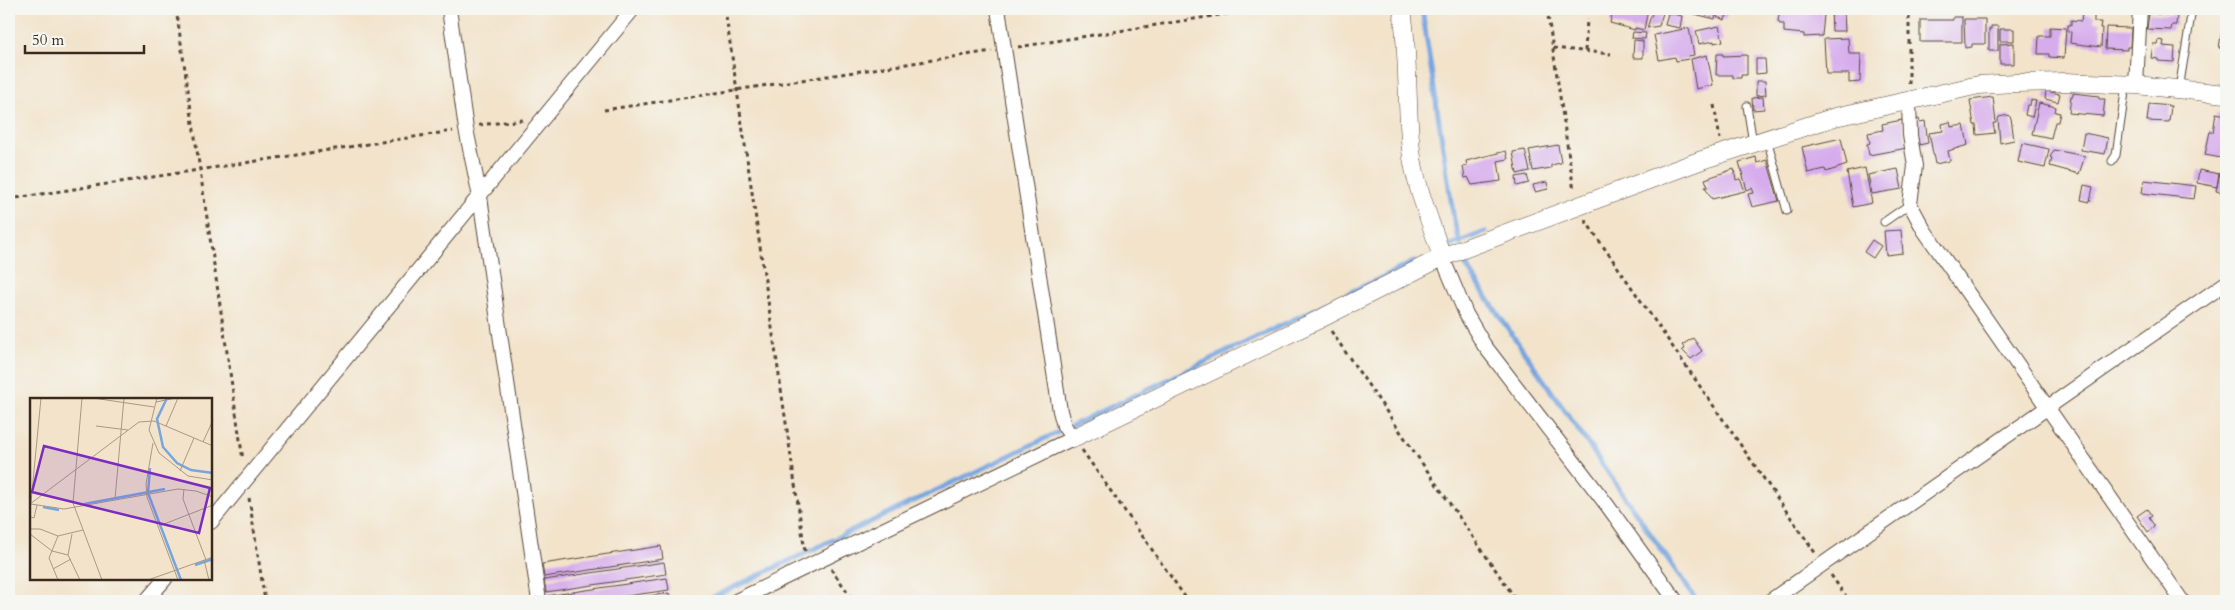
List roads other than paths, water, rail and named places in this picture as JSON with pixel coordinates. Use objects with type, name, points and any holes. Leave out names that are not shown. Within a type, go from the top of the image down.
[{"type":"street","points":[[449,9],[466,128],[480,197],[539,601]]},
{"type":"street","points":[[212,521],[633,9]]},
{"type":"street","points":[[998,9],[1060,411],[1064,426],[1073,438]]},
{"type":"street","points":[[1402,9],[1408,54],[1411,151],[1416,177],[1442,257],[1466,314],[1484,345],[1596,489],[1676,601]]},
{"type":"street","points":[[2131,85],[2140,9]]},
{"type":"street","points":[[736,601],[808,568],[1322,318],[1442,257],[1760,141],[1835,117],[1909,100],[1997,84],[2065,82],[2131,85],[2226,94]]},
{"type":"street","points":[[1909,100],[1910,135],[1915,166],[1910,204],[1924,230],[2182,601]]},
{"type":"street","points":[[1770,601],[2226,283]]},
{"type":"street","points":[[146,601],[164,580]]},
{"type":"lane","points":[[2179,89],[2192,9]]},
{"type":"lane","points":[[2112,161],[2116,156],[2131,85]]},
{"type":"lane","points":[[1747,106],[1787,210]]},
{"type":"lane","points":[[1884,222],[1910,204]]},
{"type":"waterway","points":[[1422,9],[1454,220],[1460,243]]},
{"type":"waterway","points":[[1451,245],[1485,232]]},
{"type":"waterway","points":[[1462,253],[1465,264],[1500,317],[1697,601]]},
{"type":"waterway","points":[[705,601],[1414,262]]}]
